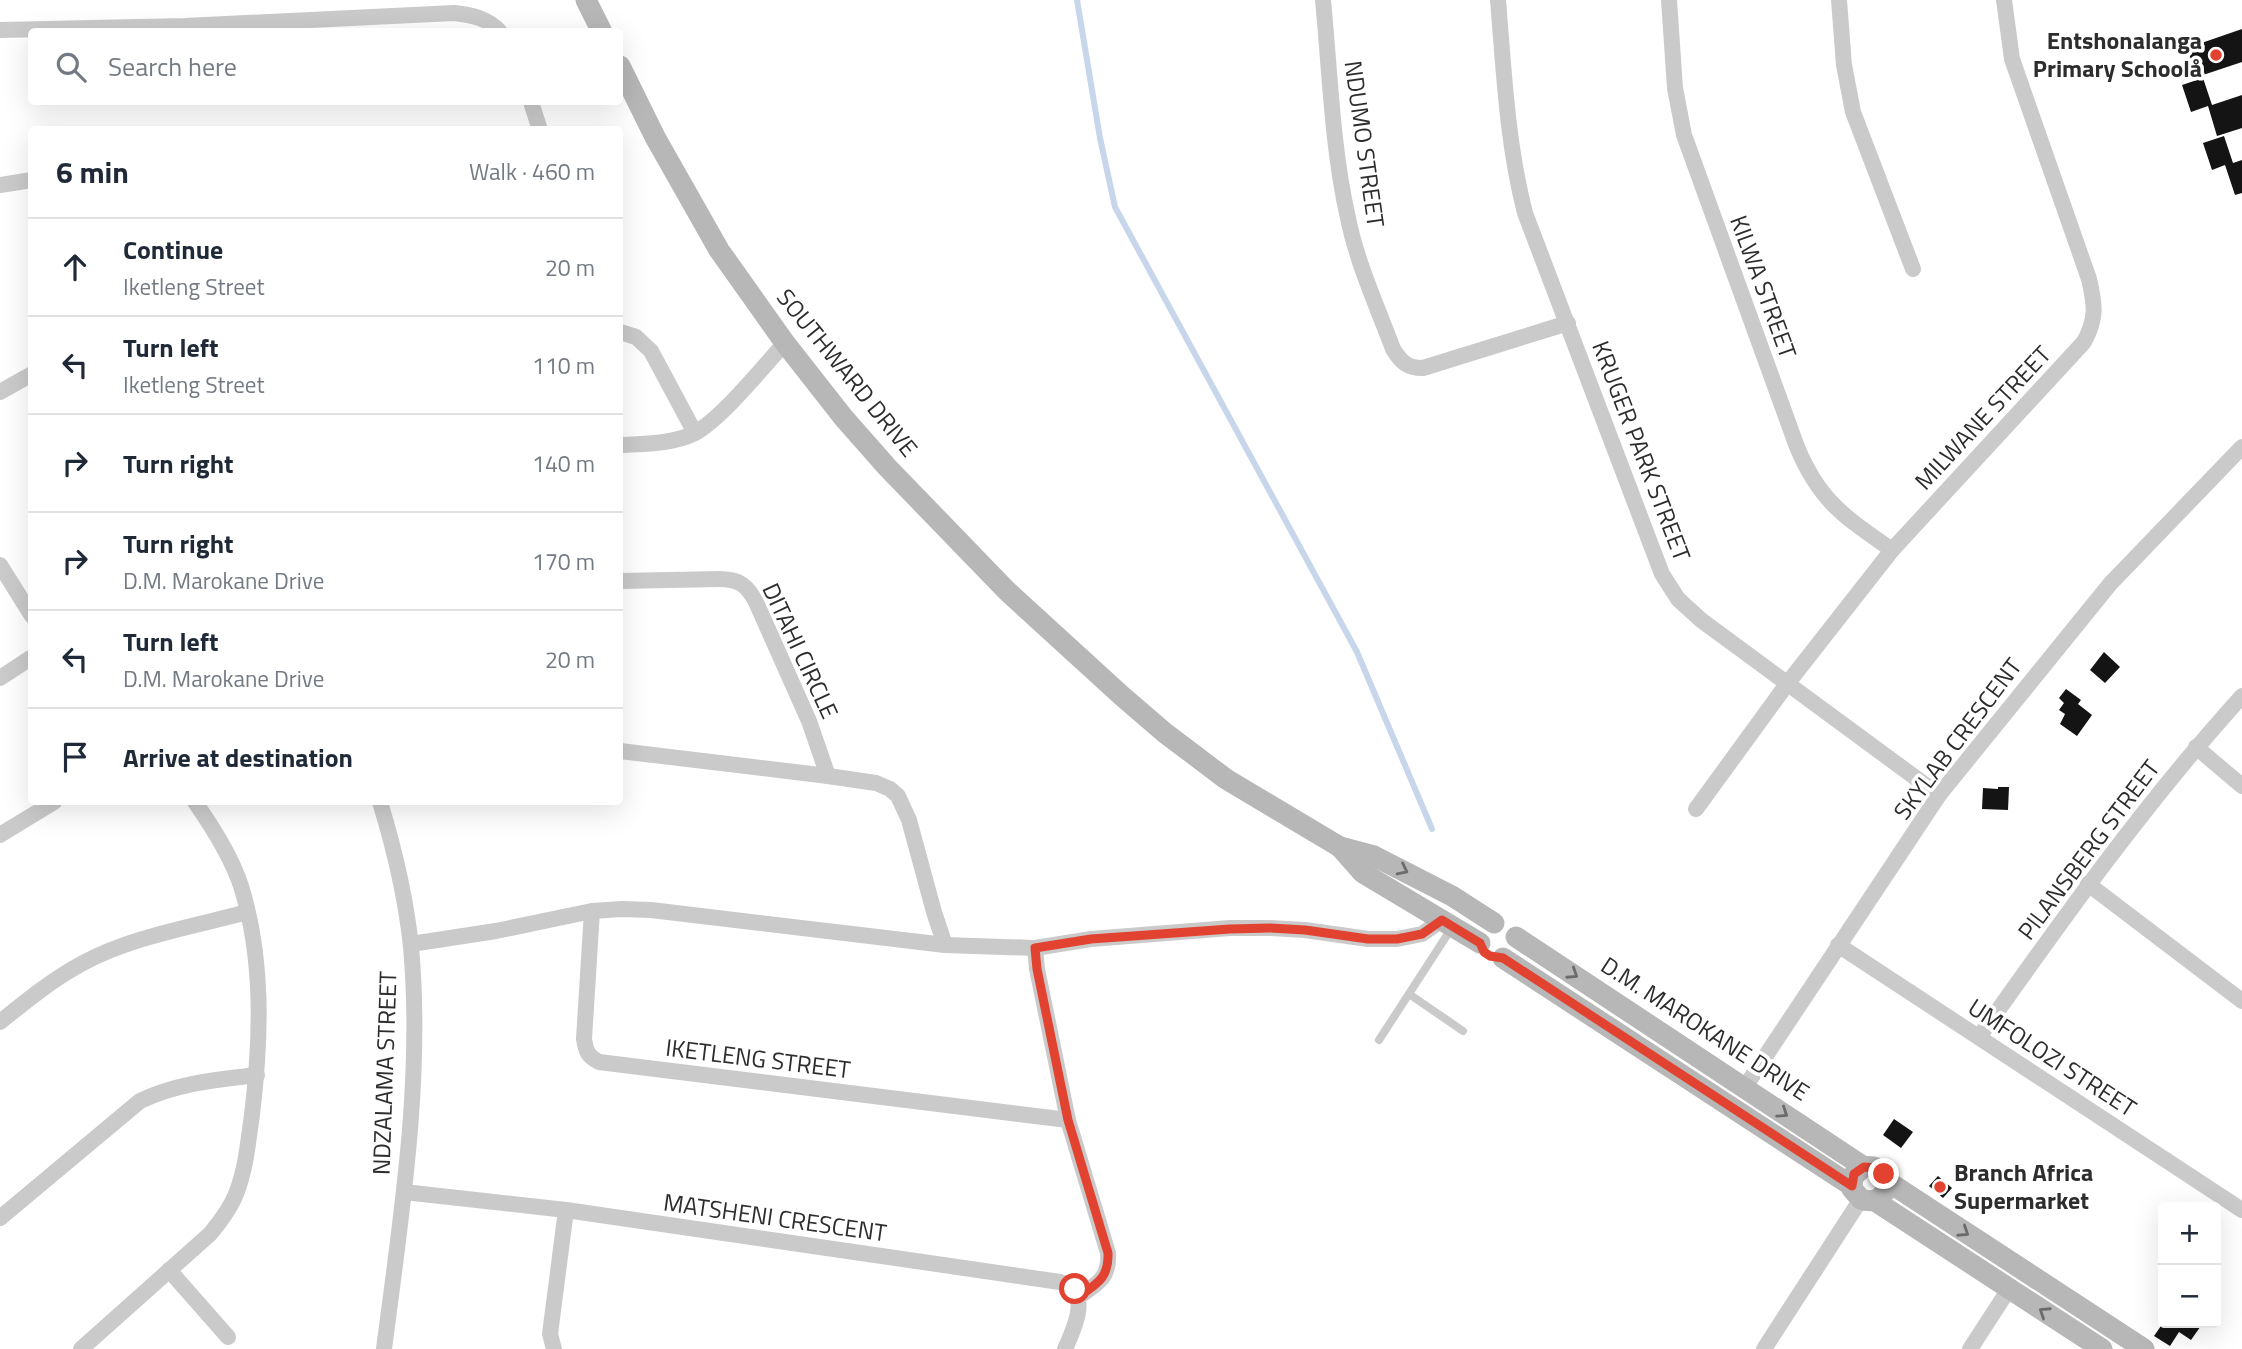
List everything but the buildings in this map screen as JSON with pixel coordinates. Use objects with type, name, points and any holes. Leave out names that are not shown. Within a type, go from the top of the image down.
[{"type":"main road","points":[[586,0],[600,28]]},
{"type":"main road","name":"SOUTHWARD DRIVE","points":[[623,72],[655,137],[719,250],[785,343],[843,416],[936,519],[1007,591],[1090,668]]},
{"type":"main road","name":"D.M. MAROKANE DRIVE","points":[[1090,668],[1165,733],[1227,779],[1340,847],[1374,856],[1452,896],[1494,923],[1507,925],[1516,937],[1864,1167],[1879,1169],[1887,1181],[2144,1349]]},
{"type":"main road","name":"D.M. MAROKANE DRIVE","points":[[1340,847],[1363,873],[1480,943],[1488,955],[1503,958],[1862,1195],[2102,1349]]},
{"type":"main road","points":[[1480,943],[1483,930],[1494,923]]},
{"type":"main road","points":[[1503,958],[1513,951],[1516,937]]},
{"type":"main road","points":[[1864,1167],[1854,1174],[1862,1195],[1884,1193],[1887,1181]]},
{"type":"street","name":"NDUMO STREET","points":[[1323,0],[1341,182],[1348,220],[1359,259],[1393,349],[1400,360],[1411,368],[1423,368],[1569,323]]},
{"type":"street","name":"KRUGER PARK STREET","points":[[1498,0],[1506,106],[1515,173],[1525,213],[1569,323],[1662,574],[1678,599],[1701,620],[1939,795]]},
{"type":"street","name":"KILWA STREET","points":[[1669,0],[1675,88],[1684,135],[1797,447],[1807,470],[1830,504],[1892,550]]},
{"type":"street","points":[[1839,0],[1844,65],[1853,112],[1913,269]]},
{"type":"street","name":"MILWANE STREET","points":[[1696,808],[1787,684],[1892,550],[2084,342],[2092,327],[2095,311],[2089,279],[2012,59],[2004,0]]},
{"type":"street","points":[[92,28],[185,26],[451,6],[497,28]]},
{"type":"street","points":[[0,30],[28,29]]},
{"type":"street","points":[[532,105],[539,126]]},
{"type":"street","points":[[0,185],[28,181]]},
{"type":"street","points":[[623,333],[645,343],[659,363],[695,433]]},
{"type":"street","points":[[623,445],[668,441],[695,433],[728,404],[785,343]]},
{"type":"street","points":[[0,392],[28,376]]},
{"type":"street","name":"SKYLAB CRESCENT","points":[[1745,1087],[1939,795],[2110,584],[2242,447]]},
{"type":"street","points":[[0,565],[28,610]]},
{"type":"street","name":"DITAHI CIRCLE","points":[[623,581],[726,579],[742,582],[756,602],[799,697],[828,776]]},
{"type":"street","points":[[0,678],[28,660]]},
{"type":"street","name":"PILANSBERG STREET","points":[[1979,1037],[2088,884],[2196,747],[2242,696]]},
{"type":"street","points":[[2196,747],[2242,786]]},
{"type":"street","points":[[623,751],[828,776],[876,783],[890,789],[898,796],[909,820],[945,945]]},
{"type":"street","points":[[0,835],[49,805]]},
{"type":"street","points":[[80,1349],[210,1234],[236,1196],[243,1171],[257,1075],[256,960],[240,884],[225,850],[197,805]]},
{"type":"street","name":"NDZALAMA STREET","points":[[381,805],[392,844],[411,944],[414,986],[414,1040],[404,1192],[384,1349]]},
{"type":"street","points":[[2088,884],[2242,1002]]},
{"type":"street","points":[[411,944],[496,931],[592,911],[651,910],[945,945],[1035,948],[1091,939],[1270,928],[1368,939],[1397,939],[1422,934],[1447,923]]},
{"type":"street","name":"IKETLENG STREET","points":[[592,911],[584,1040],[590,1057],[599,1062],[1068,1120]]},
{"type":"street","points":[[0,1022],[55,979],[85,962],[127,944],[247,912]]},
{"type":"street","name":"UMFOLOZI STREET","points":[[1838,945],[2242,1210]]},
{"type":"street","points":[[1035,948],[1068,1120],[1108,1253],[1109,1266],[1105,1276],[1078,1297],[1079,1307],[1065,1349]]},
{"type":"street","points":[[0,1218],[140,1101],[158,1092],[180,1086],[257,1075]]},
{"type":"street","name":"MATSHENI CRESCENT","points":[[404,1192],[566,1210],[1060,1282],[1075,1289],[1078,1297]]},
{"type":"street","points":[[1764,1349],[1862,1195]]},
{"type":"street","points":[[554,1349],[550,1334],[566,1210]]},
{"type":"street","points":[[169,1270],[228,1336]]},
{"type":"street","points":[[1970,1349],[2009,1289]]},
{"type":"lane","points":[[1380,1040],[1409,994],[1447,923]]},
{"type":"lane","points":[[1409,994],[1464,1031]]},
{"type":"waterway","points":[[1077,0],[1100,138],[1115,207],[1357,652],[1432,829]]},
{"type":"place","name":"Entshonalanga Primary Schoolå","points":[[2216,55]]},
{"type":"place","name":"Branch Africa Supermarket","points":[[1940,1187]]},
{"type":"route","points":[[1075,1289],[1078,1297],[1105,1276],[1109,1266],[1108,1253],[1068,1120],[1035,948],[1091,939],[1270,928],[1305,930],[1341,937],[1397,939],[1422,934],[1442,920],[1480,943],[1488,955],[1503,958],[1852,1186],[1854,1174],[1864,1167],[1877,1168],[1884,1174]]}]
